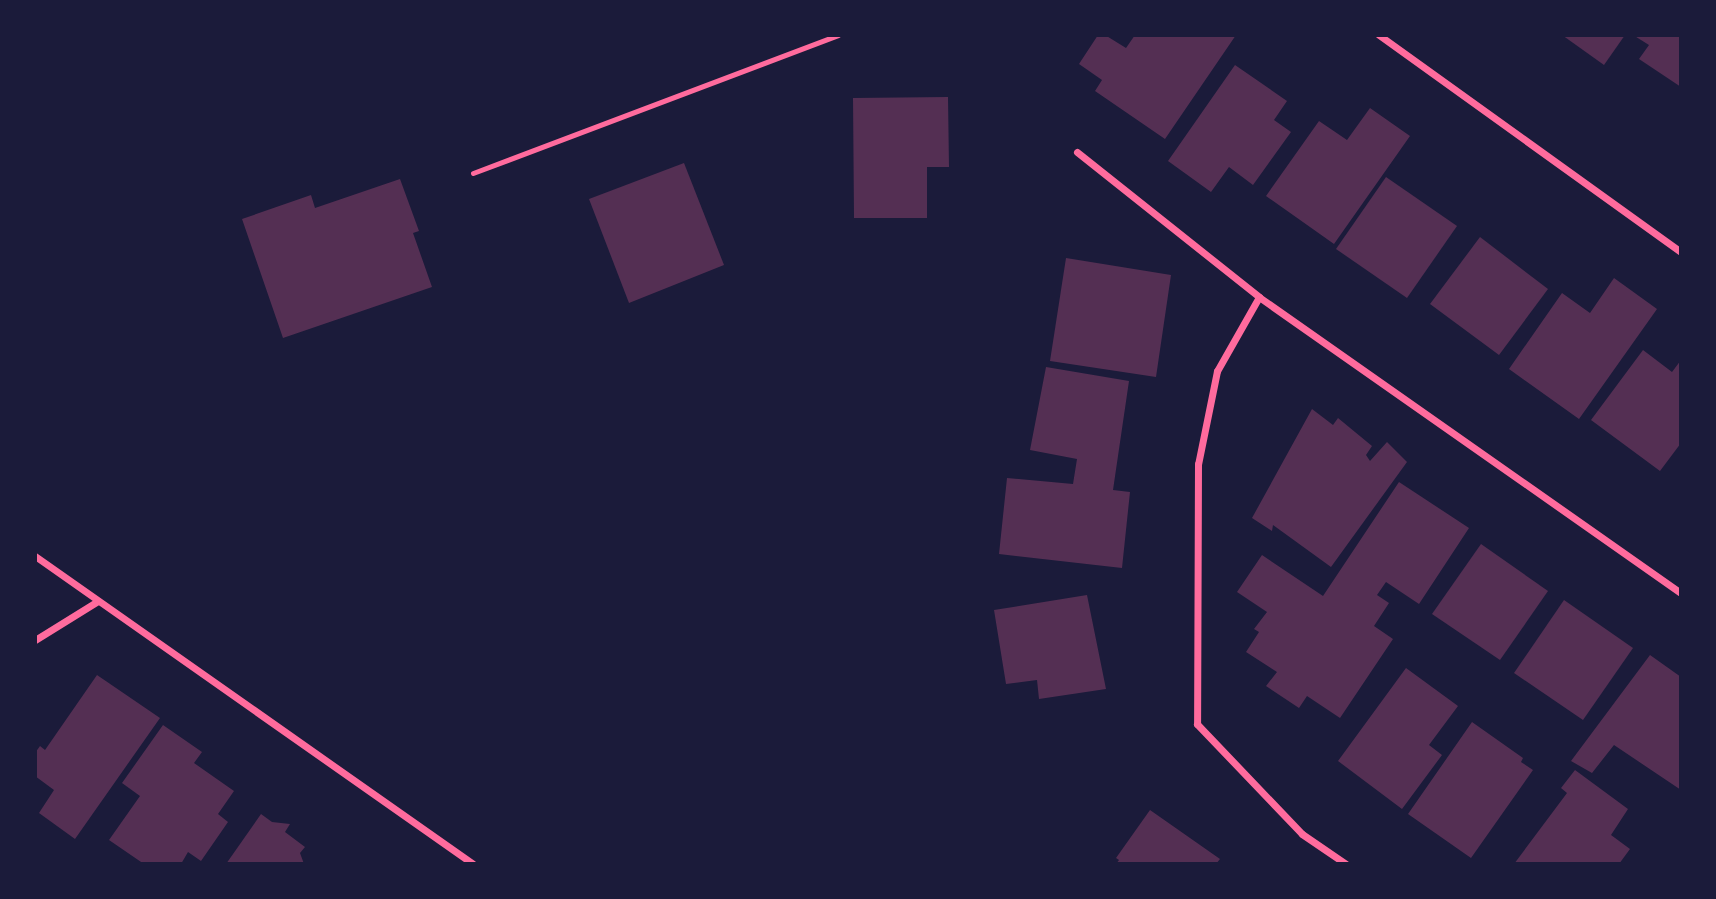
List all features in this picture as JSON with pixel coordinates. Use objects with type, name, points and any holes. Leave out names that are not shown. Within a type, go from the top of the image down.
[{"type":"street","points":[[1379,35],[1681,252]]},
{"type":"street","points":[[1077,152],[1259,297],[1681,593]]},
{"type":"street","points":[[1259,297],[1217,371],[1198,464],[1197,724],[1302,834],[1346,864]]},
{"type":"street","points":[[35,556],[473,864]]},
{"type":"street","points":[[35,640],[98,601]]},
{"type":"lane","points":[[474,173],[838,35]]},
{"type":"building","points":[[1098,35],[1105,35],[1126,48],[1135,35],[1236,35],[1165,139],[1095,91],[1102,80],[1079,64]]},
{"type":"building","points":[[1562,35],[1625,35],[1604,65]]},
{"type":"building","points":[[1633,35],[1681,35],[1681,87],[1639,59],[1649,45]]},
{"type":"building","points":[[1235,65],[1287,101],[1274,120],[1291,132],[1253,185],[1229,167],[1211,192],[1168,161]]},
{"type":"building","points":[[948,97],[949,167],[927,167],[927,218],[854,218],[853,98]]},
{"type":"building","points":[[1370,108],[1410,136],[1334,244],[1266,196],[1319,121],[1347,140]]},
{"type":"building","points":[[684,163],[724,265],[629,303],[589,199]]},
{"type":"building","points":[[1386,177],[1457,226],[1407,298],[1336,249]]},
{"type":"building","points":[[400,179],[419,231],[413,233],[432,287],[283,338],[242,219],[311,195],[315,208]]},
{"type":"building","points":[[1480,237],[1548,289],[1499,355],[1430,304]]},
{"type":"building","points":[[1066,258],[1171,275],[1156,377],[1050,361]]},
{"type":"building","points":[[1614,278],[1657,309],[1579,419],[1509,369],[1562,293],[1590,313]]},
{"type":"building","points":[[1643,350],[1672,372],[1681,360],[1681,443],[1660,471],[1591,420]]},
{"type":"building","points":[[1046,367],[1129,381],[1113,490],[1130,492],[1122,568],[999,554],[1007,478],[1073,484],[1077,459],[1030,450]]},
{"type":"building","points":[[1312,409],[1333,425],[1338,418],[1372,446],[1366,455],[1370,461],[1387,442],[1407,462],[1331,567],[1273,525],[1272,531],[1252,518]]},
{"type":"building","points":[[1399,482],[1469,528],[1419,604],[1386,582],[1377,595],[1389,603],[1374,626],[1393,639],[1340,718],[1307,696],[1299,708],[1266,686],[1277,672],[1246,652],[1259,632],[1254,629],[1267,612],[1237,592],[1262,555],[1323,596]]},
{"type":"building","points":[[1481,544],[1548,591],[1500,660],[1432,614]]},
{"type":"building","points":[[1087,595],[1106,689],[1039,699],[1037,680],[1006,684],[994,610]]},
{"type":"building","points":[[1564,600],[1633,648],[1583,720],[1514,673]]},
{"type":"building","points":[[1650,655],[1681,677],[1681,790],[1614,745],[1592,773],[1571,761]]},
{"type":"building","points":[[1406,668],[1458,706],[1429,745],[1442,755],[1402,809],[1338,761]]},
{"type":"building","points":[[97,675],[160,718],[75,839],[39,813],[54,790],[35,776],[35,753],[40,746],[45,750]]},
{"type":"building","points":[[1472,722],[1523,758],[1521,762],[1533,770],[1471,858],[1408,814]]},
{"type":"building","points":[[163,725],[202,752],[194,763],[234,791],[218,814],[228,822],[201,861],[188,852],[181,864],[144,864],[109,840],[140,796],[122,783]]},
{"type":"building","points":[[1575,770],[1628,809],[1611,835],[1630,849],[1619,864],[1514,864],[1567,793],[1561,788]]},
{"type":"building","points":[[1150,810],[1220,859],[1216,864],[1116,864],[1119,860],[1116,858]]},
{"type":"building","points":[[261,814],[272,822],[290,824],[285,832],[305,847],[300,853],[304,864],[226,864]]}]
